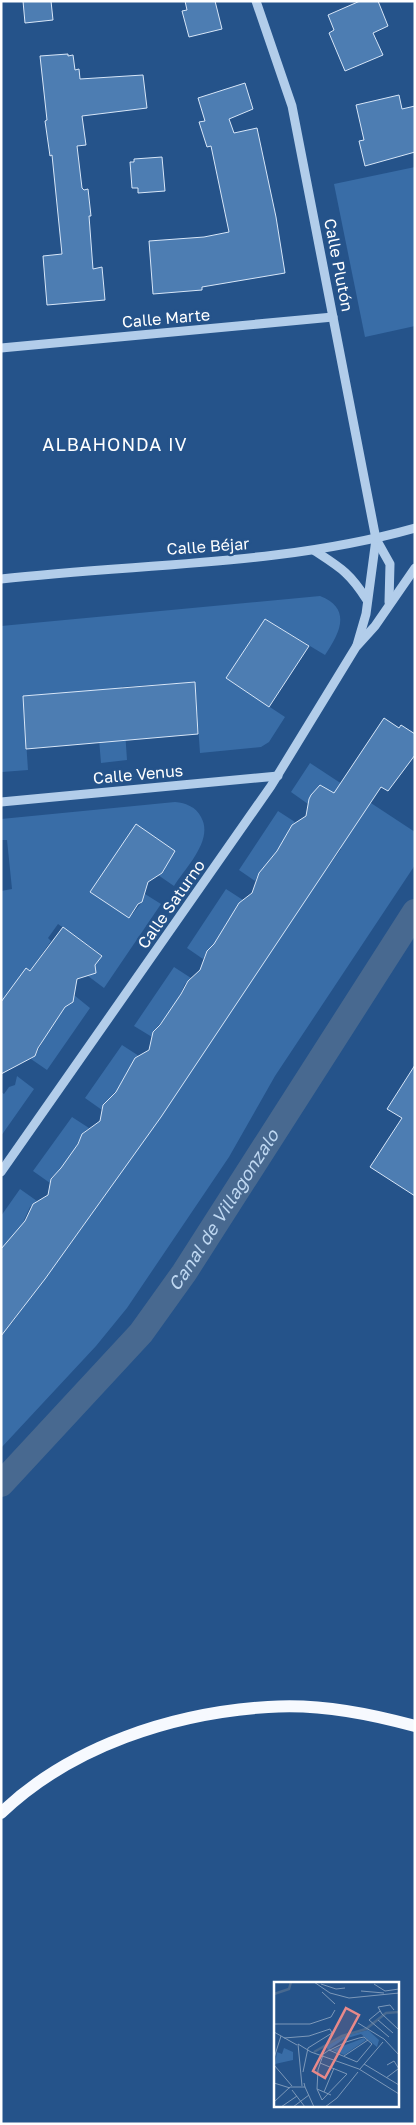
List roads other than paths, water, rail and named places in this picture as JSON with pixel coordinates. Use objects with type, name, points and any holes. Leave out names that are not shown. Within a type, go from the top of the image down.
[{"type":"main road","points":[[1,1814],[19,1796],[76,1760],[126,1736],[201,1715],[270,1706],[321,1708],[377,1715],[415,1726]]},
{"type":"street","name":"Calle Plutón","points":[[256,1],[292,106],[376,539]]},
{"type":"street","name":"Calle Marte","points":[[1,348],[333,316]]},
{"type":"street","name":"Calle Béjar","points":[[1,579],[59,572],[239,560],[315,550],[376,539],[415,528]]},
{"type":"street","name":"Calle Saturno","points":[[356,647],[366,614],[376,539]]},
{"type":"street","points":[[376,539],[390,564],[389,605]]},
{"type":"street","points":[[315,550],[344,570],[357,584],[367,600]]},
{"type":"street","name":"Calle Saturno","points":[[1,1172],[278,776],[356,647],[375,626],[415,568]]},
{"type":"street","name":"Calle Venus","points":[[1,802],[278,776]]},
{"type":"waterway","name":"Canal de Villagonzalo","points":[[1,1484],[141,1333],[184,1273],[415,912]]},
{"type":"district","name":"ALBAHONDA IV","points":[[115,445]]}]
